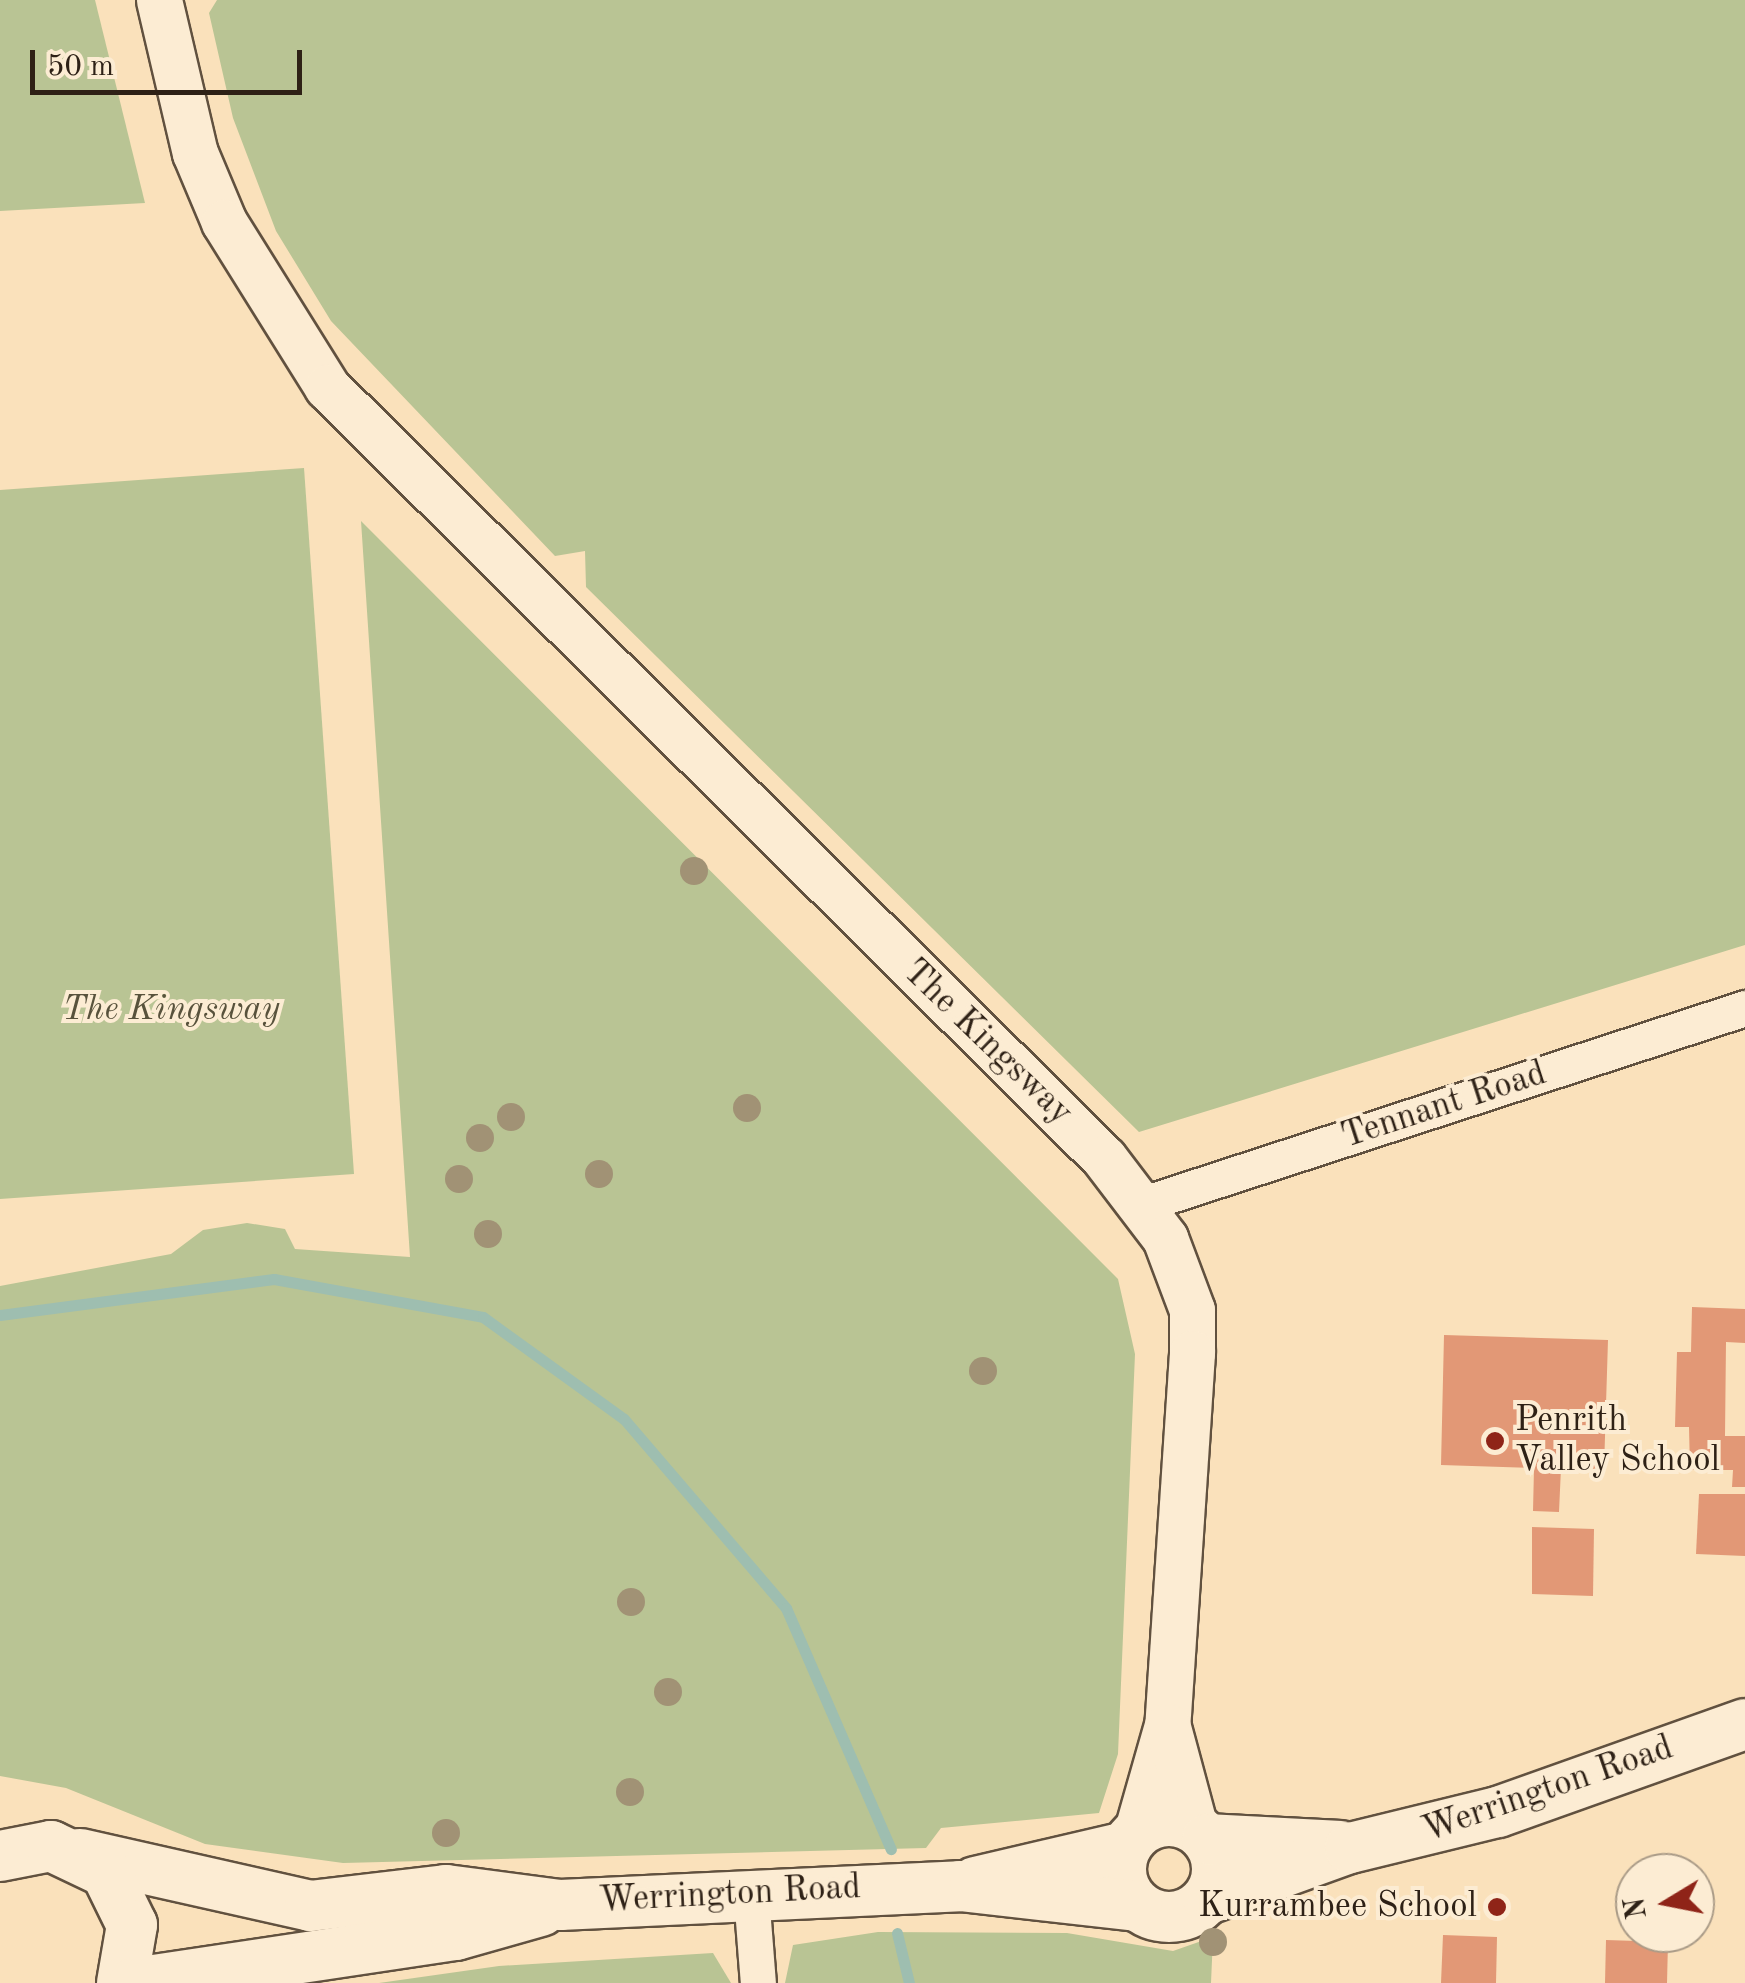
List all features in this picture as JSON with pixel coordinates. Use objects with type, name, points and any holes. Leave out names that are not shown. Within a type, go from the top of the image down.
[{"type":"main road","name":"Werrington Road","points":[[1208,1898],[1350,1848],[1464,1823],[1745,1724]]},
{"type":"main road","name":"Werrington Road","points":[[0,1821],[66,1850],[310,1906],[446,1890],[560,1905],[960,1886],[1137,1906]]},
{"type":"main road","points":[[1164,1821],[1201,1833],[1218,1868],[1208,1898],[1166,1918],[1137,1906],[1122,1878],[1131,1840],[1164,1821]]},
{"type":"main road","name":"Werrington Road","points":[[1201,1833],[1350,1848]]},
{"type":"main road","name":"Werrington Road","points":[[960,1886],[1131,1840]]},
{"type":"main road","points":[[0,1856],[66,1850],[124,1896],[132,1940],[122,1983]]},
{"type":"main road","name":"Werrington Road","points":[[134,1983],[456,1935],[560,1905]]},
{"type":"street","name":"The Kingsway","points":[[158,0],[195,153],[224,222],[327,387],[1143,1204],[1192,1310],[1167,1725],[1131,1840]]},
{"type":"street","name":"Tennant Road","points":[[1143,1204],[1745,1008]]},
{"type":"street","name":"The Kingsway","points":[[1167,1725],[1201,1833]]},
{"type":"street","points":[[752,1895],[758,1983]]},
{"type":"green space","points":[[0,0],[95,0],[145,203],[0,211]]},
{"type":"green space","points":[[217,0],[1745,0],[1745,945],[1139,1132],[586,587],[585,551],[555,556],[331,321],[276,231],[233,118],[209,13]]},
{"type":"green space","name":"The Kingsway","points":[[304,468],[354,1174],[0,1199],[0,490]]},
{"type":"green space","points":[[361,521],[1118,1279],[1135,1354],[1118,1754],[1099,1813],[941,1828],[926,1848],[343,1863],[205,1844],[66,1788],[0,1776],[0,1286],[171,1254],[203,1230],[247,1223],[285,1229],[295,1249],[410,1257]]},
{"type":"green space","points":[[878,1932],[1067,1933],[1173,1951],[1213,1937],[1211,1983],[785,1983],[793,1945]]},
{"type":"green space","points":[[713,1953],[731,1983],[379,1983],[499,1966]]},
{"type":"building","points":[[1692,1307],[1745,1309],[1745,1343],[1726,1342],[1725,1436],[1745,1436],[1745,1487],[1732,1487],[1733,1470],[1690,1470],[1689,1427],[1675,1427],[1677,1352],[1691,1352]]},
{"type":"building","points":[[1444,1335],[1608,1340],[1604,1469],[1561,1468],[1559,1512],[1533,1511],[1534,1468],[1441,1465]]},
{"type":"building","points":[[1699,1494],[1745,1494],[1745,1556],[1696,1554]]},
{"type":"building","points":[[1532,1527],[1594,1529],[1593,1596],[1532,1594]]},
{"type":"building","points":[[1443,1935],[1497,1937],[1496,1983],[1441,1983]]},
{"type":"building","points":[[1606,1940],[1615,1940],[1615,1953],[1668,1953],[1667,1983],[1605,1983]]},
{"type":"waterway","points":[[0,1315],[274,1279],[483,1317],[624,1419],[786,1608],[891,1849]]},
{"type":"waterway","points":[[897,1933],[909,1983]]},
{"type":"place","name":"Penrith Valley School","points":[[1495,1441]]},
{"type":"place","name":"Kurrambee School","points":[[1497,1907]]}]
